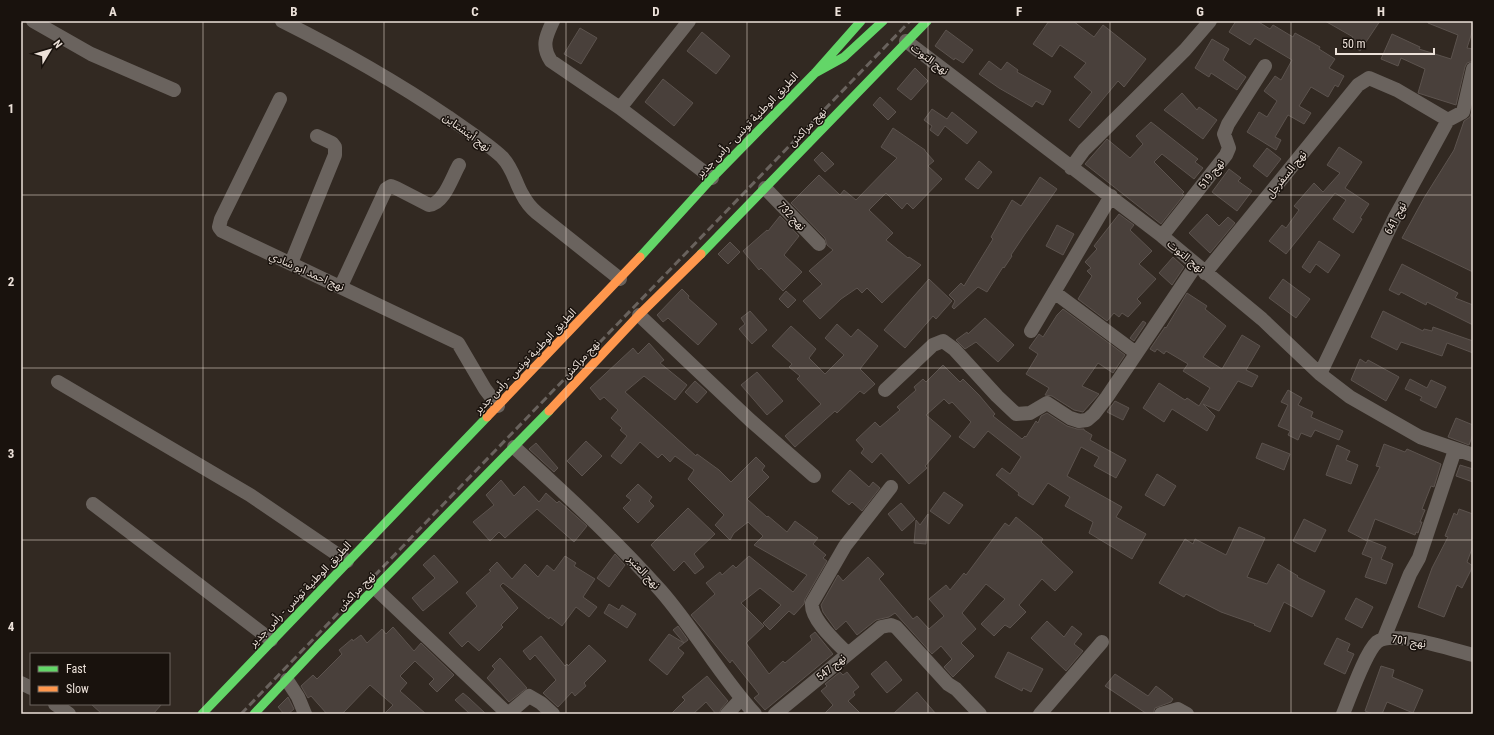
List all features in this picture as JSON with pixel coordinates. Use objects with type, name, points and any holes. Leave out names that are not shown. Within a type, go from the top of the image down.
[{"type":"main road","name":"الطريق الوطنية تونس - رأس جدير","points":[[202,714],[271,640],[620,279],[712,178],[815,73],[861,21]]},
{"type":"main road","points":[[815,73],[835,65],[850,53],[883,21]]},
{"type":"main road","name":"نهج مراكش","points":[[254,714],[514,447],[639,315],[927,21]]},
{"type":"street","points":[[33,21],[91,54],[174,90]]},
{"type":"street","name":"نهج أينشتاين","points":[[282,21],[357,60],[395,82],[470,132],[508,163],[522,194],[533,209],[620,279]]},
{"type":"street","points":[[553,21],[544,45],[546,54],[551,61],[620,108],[712,178]]},
{"type":"street","points":[[620,108],[689,21]]},
{"type":"street","points":[[1071,168],[1084,150],[1185,50],[1210,21]]},
{"type":"street","name":"نهج التوت","points":[[906,41],[1162,236],[1262,319],[1320,374],[1350,397],[1375,413],[1420,437],[1473,455]]},
{"type":"street","name":"نهج 519","points":[[1162,236],[1226,155],[1229,148],[1224,134],[1228,124],[1265,66]]},
{"type":"street","name":"نهج 641","points":[[1320,374],[1396,217],[1448,120],[1463,112],[1473,69]]},
{"type":"street","name":"نهج السفرجل","points":[[884,390],[933,345],[943,341],[954,349],[997,396],[1016,414],[1030,413],[1047,403],[1070,418],[1082,421],[1087,420],[1107,398],[1136,353],[1200,269],[1358,85],[1369,78],[1397,90],[1448,120]]},
{"type":"street","name":"نهج احمد ابو شادي","points":[[280,99],[221,219],[219,227],[226,234],[341,286],[458,343],[485,390],[498,406]]},
{"type":"street","points":[[291,263],[335,155],[335,148],[332,143],[317,136]]},
{"type":"street","points":[[341,286],[386,189],[390,186],[429,205],[434,205],[440,200],[459,165]]},
{"type":"street","name":"نهج 732","points":[[765,188],[819,244]]},
{"type":"street","points":[[1031,331],[1111,196]]},
{"type":"street","points":[[1054,292],[1136,353]]},
{"type":"street","points":[[639,315],[750,420],[814,476]]},
{"type":"street","points":[[58,382],[250,495],[347,561]]},
{"type":"street","name":"نهج العنبر","points":[[514,447],[594,521],[661,591],[680,614],[741,699],[755,714]]},
{"type":"street","points":[[1384,638],[1410,574],[1419,558],[1455,450]]},
{"type":"street","points":[[847,653],[818,620],[811,609],[812,603],[845,546],[891,487]]},
{"type":"street","points":[[93,504],[271,640]]},
{"type":"street","points":[[376,589],[508,714],[529,696],[541,703],[553,714]]},
{"type":"street","name":"نهج 547","points":[[775,714],[847,653],[881,627],[891,625],[896,627],[948,684],[956,689],[980,714]]},
{"type":"street","name":"نهج 701","points":[[1343,714],[1371,650],[1384,638],[1396,637],[1473,654]]},
{"type":"street","points":[[1040,714],[1102,642]]},
{"type":"street","points":[[287,680],[298,697],[305,714]]},
{"type":"street","points":[[21,683],[30,688]]},
{"type":"street","points":[[726,714],[741,699]]},
{"type":"street","points":[[56,705],[69,714]]},
{"type":"street","points":[[1161,714],[1178,708],[1186,714]]},
{"type":"building","points":[[1049,21],[1073,21],[1094,37],[1103,25],[1146,59],[1124,87],[1118,81],[1079,128],[1069,120],[1092,92],[1074,77],[1086,63],[1060,45],[1052,57],[1033,44]]},
{"type":"building","points":[[1236,21],[1257,21],[1270,29],[1273,25],[1293,37],[1295,33],[1320,47],[1319,49],[1335,59],[1329,68],[1344,76],[1338,87],[1335,85],[1328,97],[1311,87],[1299,106],[1311,113],[1304,124],[1288,115],[1275,137],[1281,140],[1276,150],[1247,132],[1259,112],[1267,117],[1277,101],[1264,91],[1275,76],[1281,80],[1292,60],[1255,38],[1250,45],[1229,32]]},
{"type":"building","points":[[1325,21],[1380,21],[1360,51],[1349,43],[1353,37]]},
{"type":"building","points":[[1428,21],[1473,21],[1473,29],[1467,48],[1473,49],[1473,61],[1467,63],[1465,67],[1456,105],[1418,93],[1425,69],[1401,58],[1398,66],[1381,59],[1392,34],[1420,47],[1419,49],[1451,59],[1458,35],[1428,23]]},
{"type":"building","points":[[580,28],[597,38],[581,64],[564,54]]},
{"type":"building","points":[[946,30],[973,50],[963,63],[955,58],[954,60],[935,46]]},
{"type":"building","points":[[702,32],[730,56],[716,74],[687,51]]},
{"type":"building","points":[[1212,39],[1229,49],[1223,60],[1246,77],[1237,90],[1211,73],[1209,77],[1195,68]]},
{"type":"building","points":[[989,61],[1001,70],[1007,62],[1018,70],[1017,72],[1051,91],[1043,105],[1036,101],[1032,107],[999,88],[979,74]]},
{"type":"building","points":[[915,68],[928,81],[911,100],[897,89]]},
{"type":"building","points":[[663,79],[693,103],[674,126],[645,102]]},
{"type":"building","points":[[1182,93],[1197,110],[1199,107],[1217,120],[1203,139],[1164,110]]},
{"type":"building","points":[[880,97],[896,112],[888,120],[873,105]]},
{"type":"building","points":[[1473,107],[1473,272],[1402,238],[1424,198],[1454,150],[1464,121],[1470,117]]},
{"type":"building","points":[[932,109],[947,119],[952,112],[977,132],[967,144],[945,126],[938,136],[930,130],[932,126],[924,120]]},
{"type":"building","points":[[1151,122],[1198,159],[1195,162],[1203,168],[1194,179],[1162,154],[1154,162],[1184,192],[1182,194],[1184,195],[1161,224],[1085,164],[1107,139],[1130,158],[1143,144],[1136,136]]},
{"type":"building","points":[[893,128],[925,150],[934,161],[928,166],[942,179],[913,209],[907,203],[902,209],[886,193],[869,210],[893,233],[886,240],[908,258],[909,257],[921,265],[882,303],[867,288],[862,293],[857,288],[841,299],[820,319],[803,301],[822,284],[809,271],[833,250],[827,245],[825,238],[791,203],[819,175],[840,195],[844,190],[856,200],[897,158],[881,147]]},
{"type":"building","points":[[1339,147],[1362,162],[1345,188],[1369,204],[1360,218],[1362,219],[1353,233],[1333,219],[1346,200],[1335,193],[1286,254],[1269,241],[1282,225],[1286,228],[1299,210],[1294,206],[1314,183],[1323,192],[1340,173],[1327,165]]},
{"type":"building","points":[[1267,148],[1281,159],[1267,177],[1253,166]]},
{"type":"building","points":[[822,152],[834,164],[825,172],[814,160]]},
{"type":"building","points":[[979,161],[992,172],[978,189],[965,179]]},
{"type":"building","points":[[1229,169],[1241,178],[1238,181],[1252,191],[1237,211],[1212,192]]},
{"type":"building","points":[[1040,177],[1057,189],[987,292],[978,287],[954,309],[952,307],[955,301],[949,295],[961,283],[964,286],[993,239],[991,237],[1012,200],[1021,206]]},
{"type":"building","points":[[1119,214],[1134,225],[1130,230],[1152,251],[1139,264],[1156,279],[1137,299],[1141,303],[1128,317],[1122,313],[1119,317],[1114,313],[1107,321],[1078,299],[1092,276],[1087,271],[1091,268],[1085,262],[1097,249],[1094,246]]},
{"type":"building","points":[[1207,214],[1219,226],[1228,217],[1235,223],[1210,253],[1189,233]]},
{"type":"building","points":[[780,216],[799,236],[784,255],[802,272],[783,291],[761,268],[759,270],[743,251],[767,230],[768,231]]},
{"type":"building","points":[[1057,225],[1074,234],[1063,255],[1046,246]]},
{"type":"building","points":[[1319,241],[1340,255],[1328,273],[1316,264],[1310,273],[1302,267]]},
{"type":"building","points":[[730,242],[740,252],[728,264],[718,254]]},
{"type":"building","points":[[1173,257],[1184,267],[1172,285],[1159,273]]},
{"type":"building","points":[[1402,264],[1458,293],[1455,298],[1473,305],[1473,325],[1427,302],[1426,305],[1401,292],[1399,295],[1389,290]]},
{"type":"building","points":[[929,279],[952,301],[936,319],[933,316],[905,348],[884,330]]},
{"type":"building","points":[[1283,279],[1310,299],[1296,318],[1269,298]]},
{"type":"building","points":[[682,289],[689,296],[688,298],[717,324],[698,345],[668,318],[663,322],[657,315]]},
{"type":"building","points":[[786,291],[796,300],[788,308],[779,299]]},
{"type":"building","points":[[1187,293],[1207,306],[1205,309],[1226,326],[1203,357],[1222,369],[1242,335],[1260,346],[1246,370],[1258,376],[1252,387],[1238,381],[1219,411],[1203,404],[1215,416],[1207,431],[1172,409],[1164,422],[1143,408],[1159,383],[1185,400],[1187,398],[1199,406],[1210,388],[1183,371],[1188,364],[1166,351],[1164,354],[1157,349],[1155,352],[1150,349],[1165,327],[1166,328]]},
{"type":"building","points":[[1063,309],[1125,355],[1113,373],[1098,363],[1082,386],[1099,394],[1083,412],[1074,410],[1052,396],[1045,395],[1049,388],[1026,374],[1038,354],[1029,348],[1039,334],[1043,337],[1057,315]]},
{"type":"building","points":[[750,311],[767,330],[752,344],[739,329],[745,324],[741,318]]},
{"type":"building","points":[[1383,311],[1423,331],[1424,329],[1432,331],[1433,327],[1473,341],[1473,353],[1447,343],[1442,356],[1401,342],[1397,350],[1371,337]]},
{"type":"building","points":[[985,318],[1014,345],[998,362],[976,342],[965,349],[956,340],[967,332],[968,334]]},
{"type":"building","points":[[1143,321],[1146,323],[1134,341],[1130,338]]},
{"type":"building","points":[[837,324],[851,337],[858,329],[878,346],[860,369],[875,384],[864,394],[860,391],[837,413],[835,411],[795,447],[785,436],[821,404],[797,379],[800,376],[789,367],[792,364],[772,346],[791,326],[816,349],[809,358],[825,374],[844,355],[825,338]]},
{"type":"building","points":[[649,343],[664,360],[660,363],[687,385],[675,400],[644,376],[625,392],[696,456],[697,454],[719,470],[731,482],[756,457],[765,466],[762,470],[769,477],[747,499],[787,532],[795,521],[818,538],[813,544],[826,555],[823,558],[827,561],[805,599],[804,604],[794,615],[789,611],[770,630],[763,623],[781,605],[760,588],[741,603],[764,626],[746,643],[769,674],[783,661],[785,663],[812,640],[810,636],[815,632],[833,654],[765,710],[754,698],[759,694],[732,660],[730,663],[691,615],[715,594],[706,583],[720,572],[722,575],[733,565],[736,568],[749,556],[793,592],[807,575],[754,545],[763,536],[748,522],[734,533],[730,540],[715,525],[724,515],[688,479],[694,470],[675,456],[670,462],[662,454],[658,458],[640,442],[621,464],[611,456],[627,436],[620,430],[622,428],[611,418],[618,410],[604,397],[600,400],[590,388],[633,348],[638,354]]},
{"type":"building","points":[[1360,359],[1366,363],[1368,360],[1399,377],[1386,401],[1351,380]]},
{"type":"building","points":[[943,365],[960,382],[963,379],[995,414],[993,416],[1022,439],[1025,436],[1026,437],[1036,421],[1038,423],[1041,416],[1047,413],[1067,426],[1077,429],[1084,429],[1092,435],[1090,440],[1126,460],[1116,478],[1094,466],[1099,457],[1081,447],[1067,476],[1122,507],[1116,517],[1146,534],[1132,559],[1089,533],[1093,522],[1065,506],[1070,497],[1048,483],[1033,505],[1018,495],[1019,493],[996,475],[1002,468],[1010,474],[1021,457],[988,431],[974,448],[959,437],[971,422],[952,402],[949,404],[944,399],[926,415],[951,436],[925,466],[927,468],[909,484],[881,453],[872,463],[861,453],[864,449],[856,440],[875,422],[880,427],[900,410],[897,407],[916,390],[914,387],[923,379],[926,382]]},
{"type":"building","points":[[757,372],[783,401],[767,415],[741,385]]},
{"type":"building","points":[[1410,379],[1427,388],[1431,380],[1446,387],[1436,408],[1420,400],[1422,397],[1405,389]]},
{"type":"building","points":[[695,381],[707,392],[697,403],[685,392]]},
{"type":"building","points":[[1288,390],[1302,398],[1298,405],[1313,412],[1311,417],[1343,431],[1339,440],[1315,430],[1311,437],[1301,433],[1298,440],[1288,435],[1290,431],[1278,426],[1288,405],[1281,402]]},
{"type":"building","points":[[1115,401],[1129,408],[1123,420],[1107,412]]},
{"type":"building","points":[[1456,418],[1473,425],[1473,434],[1469,445],[1448,437]]},
{"type":"building","points":[[586,441],[602,456],[582,476],[567,461]]},
{"type":"building","points":[[536,443],[558,468],[554,472],[529,449]]},
{"type":"building","points":[[1262,443],[1290,454],[1284,470],[1256,458]]},
{"type":"building","points":[[1384,444],[1405,452],[1407,449],[1441,464],[1434,487],[1431,486],[1422,509],[1425,510],[1420,522],[1422,522],[1418,533],[1416,532],[1415,535],[1375,519],[1367,541],[1348,531],[1380,467],[1376,466]]},
{"type":"building","points":[[1337,445],[1350,451],[1346,460],[1358,465],[1351,484],[1326,475]]},
{"type":"building","points":[[1460,465],[1473,469],[1473,482],[1456,476]]},
{"type":"building","points":[[850,470],[869,487],[873,482],[880,488],[862,511],[852,502],[849,505],[832,491]]},
{"type":"building","points":[[1157,474],[1176,486],[1164,506],[1145,495]]},
{"type":"building","points":[[501,480],[514,496],[524,486],[539,502],[546,493],[557,503],[559,501],[587,526],[574,542],[537,509],[505,538],[499,532],[490,541],[473,522],[494,505],[486,495]]},
{"type":"building","points":[[638,484],[652,497],[649,501],[654,506],[638,523],[623,508],[631,500],[626,496]]},
{"type":"building","points":[[944,492],[963,505],[949,524],[930,511]]},
{"type":"building","points":[[901,503],[915,519],[902,531],[888,514]]},
{"type":"building","points":[[688,508],[715,534],[694,554],[704,567],[695,574],[684,561],[674,571],[651,545]]},
{"type":"building","points":[[1459,509],[1473,514],[1473,546],[1467,562],[1473,566],[1462,588],[1457,585],[1444,617],[1418,607],[1432,568],[1448,537],[1445,536],[1454,513],[1457,515]]},
{"type":"building","points":[[928,514],[926,544],[914,543],[916,520],[920,525]]},
{"type":"building","points":[[1016,517],[1043,539],[1041,542],[1073,572],[1055,591],[1042,579],[1019,605],[1026,612],[1010,628],[1005,625],[994,636],[981,624],[1005,599],[986,584],[962,613],[976,629],[961,643],[974,656],[953,677],[944,667],[952,659],[941,646],[932,654],[895,613],[889,617],[876,620],[857,635],[846,621],[836,630],[823,612],[821,605],[838,575],[843,581],[868,557],[884,574],[879,579],[913,619],[917,616],[929,629],[944,616],[929,599],[946,585],[950,590],[964,573],[966,575],[1005,523],[1009,526]]},
{"type":"building","points":[[1304,519],[1326,530],[1315,552],[1293,541]]},
{"type":"building","points":[[1239,527],[1265,538],[1247,577],[1267,584],[1278,564],[1298,576],[1297,577],[1325,591],[1312,617],[1284,602],[1270,632],[1254,625],[1255,624],[1221,612],[1186,594],[1184,597],[1159,583],[1185,539],[1193,544],[1195,539],[1226,555]]},
{"type":"building","points":[[1368,540],[1386,547],[1381,559],[1393,564],[1386,584],[1365,577],[1372,558],[1362,554]]},
{"type":"building","points":[[615,554],[625,565],[609,587],[597,578]]},
{"type":"building","points":[[434,555],[458,582],[423,611],[412,598],[435,578],[423,565]]},
{"type":"building","points":[[565,556],[576,563],[574,566],[595,579],[583,597],[597,607],[589,617],[576,607],[562,626],[550,617],[549,619],[503,583],[500,586],[518,608],[501,625],[503,627],[479,651],[468,641],[462,647],[449,633],[477,606],[466,593],[491,571],[489,570],[497,562],[512,579],[525,564],[538,577],[547,565],[554,571]]},
{"type":"building","points":[[1356,598],[1373,607],[1362,628],[1345,619]]},
{"type":"building","points":[[609,604],[619,610],[622,605],[636,614],[627,628],[604,613]]},
{"type":"building","points":[[1047,621],[1064,637],[1072,626],[1082,634],[1074,644],[1083,651],[1066,671],[1031,638]]},
{"type":"building","points":[[678,626],[688,640],[684,643],[673,630]]},
{"type":"building","points":[[393,627],[414,651],[421,643],[454,675],[437,692],[429,684],[434,679],[415,661],[400,676],[407,683],[400,691],[426,714],[384,714],[393,705],[370,685],[342,714],[327,714],[311,696],[308,698],[301,686],[313,675],[317,679],[342,654],[339,650],[352,639],[353,641],[361,635],[367,643],[382,629],[386,634]]},
{"type":"building","points":[[669,634],[684,643],[678,648],[684,653],[667,675],[649,660]]},
{"type":"building","points":[[541,636],[565,666],[567,664],[568,666],[589,645],[606,661],[584,683],[586,686],[575,696],[572,692],[558,707],[543,693],[556,680],[535,655],[530,660],[523,651]]},
{"type":"building","points":[[1337,638],[1350,644],[1347,651],[1354,654],[1345,674],[1324,664]]},
{"type":"building","points":[[1008,652],[1043,669],[1031,692],[1023,688],[1022,691],[995,677]]},
{"type":"building","points":[[500,658],[527,688],[509,702],[487,678],[495,669],[492,666]]},
{"type":"building","points":[[886,661],[902,680],[887,693],[871,674]]},
{"type":"building","points":[[1381,666],[1394,670],[1392,677],[1423,690],[1413,713],[1387,702],[1382,714],[1373,714],[1365,711]]},
{"type":"building","points":[[840,672],[843,675],[847,672],[859,687],[853,692],[855,695],[848,701],[861,714],[824,714],[833,705],[821,691],[827,686],[825,684]]},
{"type":"building","points":[[1115,674],[1148,696],[1156,686],[1173,699],[1171,702],[1155,708],[1153,714],[1147,714],[1105,686]]},
{"type":"building","points":[[707,676],[728,701],[721,709],[719,714],[716,714],[706,702],[693,714],[671,714],[685,700],[682,697]]},
{"type":"building","points":[[917,692],[936,714],[893,714]]},
{"type":"building","points":[[463,693],[486,714],[470,714],[455,700]]},
{"type":"building","points":[[288,697],[294,709],[288,714],[284,714],[278,707]]},
{"type":"building","points":[[92,705],[161,705],[153,714],[102,714]]},
{"type":"railway","points":[[241,714],[910,21]]},
{"type":"traffic: fast","points":[[640,257],[712,178],[815,73],[861,21]]},
{"type":"traffic: fast","points":[[815,73],[844,57],[883,21]]},
{"type":"traffic: fast","points":[[701,254],[927,21]]},
{"type":"traffic: fast","points":[[254,714],[317,647],[549,411]]},
{"type":"traffic: fast","points":[[202,714],[487,417]]},
{"type":"traffic: slow","points":[[549,411],[639,315],[701,254]]},
{"type":"traffic: slow","points":[[487,417],[640,257]]}]
